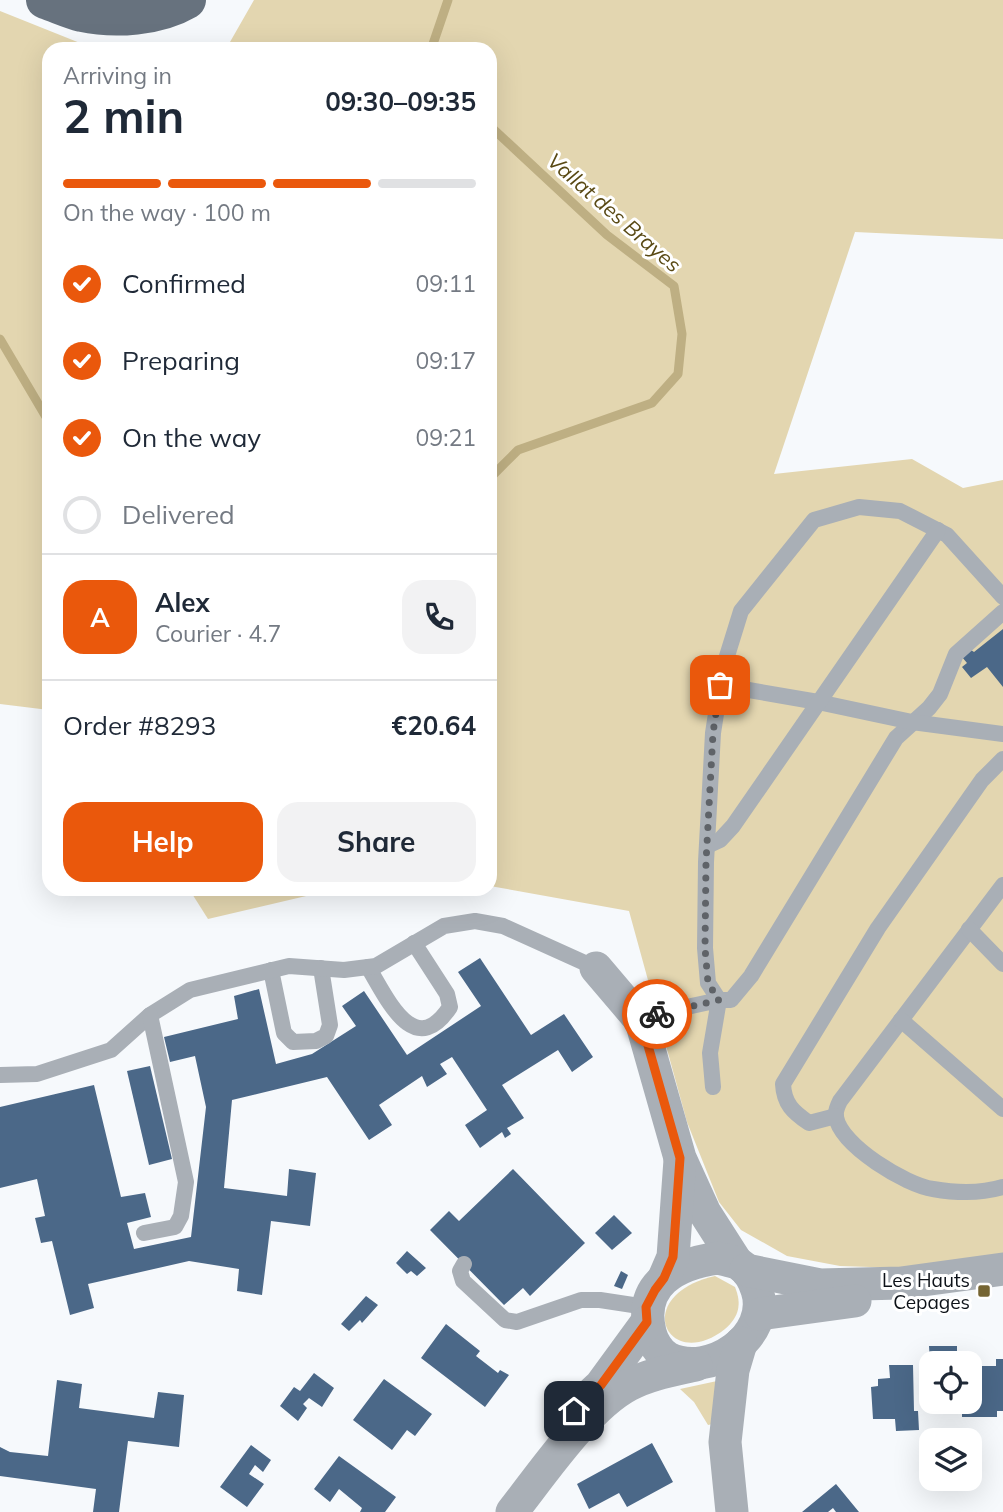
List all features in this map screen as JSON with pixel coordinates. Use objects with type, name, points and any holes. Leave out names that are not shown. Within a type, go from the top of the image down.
[{"type":"main road","points":[[45,0],[82,13],[125,17],[174,8],[187,0]]},
{"type":"street","points":[[513,1512],[558,1452],[609,1399],[643,1379],[720,1358],[741,1343],[755,1327],[760,1314],[761,1300],[755,1283],[705,1213],[680,1158],[641,1021],[596,968]]},
{"type":"street","points":[[491,1512],[535,1455],[601,1385],[647,1314],[655,1290],[664,1278],[673,1257],[680,1158]]},
{"type":"street","points":[[664,1278],[699,1261],[718,1258],[742,1267],[820,1285],[901,1283],[1003,1269]]},
{"type":"street","points":[[760,1314],[844,1302],[962,1295],[1003,1287]]},
{"type":"street","points":[[647,1314],[651,1338],[663,1355],[681,1362],[702,1364]]},
{"type":"street","points":[[732,1512],[725,1442],[733,1370],[741,1343]]},
{"type":"lane","points":[[713,1087],[710,1052],[719,1000],[708,983],[705,948],[713,733],[720,685],[741,611],[814,520],[859,507],[900,511],[947,535],[1003,597]]},
{"type":"lane","points":[[707,846],[720,840],[733,826],[938,530]]},
{"type":"lane","points":[[641,1021],[659,1013],[719,1000],[731,1000],[751,976],[897,738],[940,694],[956,654],[1003,612]]},
{"type":"lane","points":[[720,685],[912,722],[1003,734]]},
{"type":"lane","points":[[836,1116],[809,1123],[793,1112],[784,1098],[783,1084],[878,928],[982,780],[1003,759]]},
{"type":"lane","points":[[1003,885],[840,1101],[836,1116],[845,1136],[874,1164],[930,1189],[983,1193],[1003,1187]]},
{"type":"lane","points":[[0,1075],[37,1074],[111,1050],[150,1015],[190,990],[289,966],[344,970],[376,966],[444,926],[475,921],[503,926],[596,968]]},
{"type":"lane","points":[[969,929],[1003,964]]},
{"type":"lane","points":[[368,967],[401,1020],[412,1027],[425,1027],[441,1020],[450,1007],[447,994],[414,943]]},
{"type":"lane","points":[[271,971],[284,1033],[293,1042],[304,1043],[326,1036],[330,1025],[321,968]]},
{"type":"lane","points":[[144,1233],[175,1227],[181,1216],[186,1182],[150,1015]]},
{"type":"lane","points":[[901,1020],[1003,1109]]},
{"type":"lane","points":[[464,1264],[460,1271],[463,1281],[505,1320],[517,1322],[581,1300],[600,1300],[647,1314]]},
{"type":"shaded area","points":[[254,0],[1003,0],[1003,239],[855,232],[774,474],[912,459],[963,488],[1003,480],[1003,1255],[901,1268],[840,1266],[787,1256],[741,1230],[719,1202],[687,1122],[629,911],[497,887],[497,42],[230,42]]},
{"type":"shaded area","points":[[0,11],[78,42],[42,42],[42,709],[0,704]]},
{"type":"shaded area","points":[[193,896],[306,896],[208,919]]},
{"type":"shaded area","points":[[715,1276],[735,1287],[739,1305],[733,1320],[725,1329],[705,1340],[687,1343],[674,1337],[666,1327],[665,1313],[672,1299],[688,1286]]},
{"type":"shaded area","points":[[717,1381],[713,1424],[708,1425],[694,1402],[680,1389]]},
{"type":"building","points":[[1003,629],[1003,687],[987,667],[971,678],[962,667],[967,663],[962,657],[971,650],[974,652]]},
{"type":"building","points":[[480,958],[531,1035],[564,1014],[593,1057],[572,1072],[558,1050],[502,1085],[524,1118],[507,1128],[511,1134],[505,1138],[502,1132],[480,1148],[465,1125],[487,1110],[452,1057],[440,1064],[447,1074],[427,1087],[422,1076],[379,1105],[392,1125],[369,1140],[327,1077],[232,1100],[224,1188],[287,1196],[289,1169],[316,1173],[310,1226],[271,1221],[262,1295],[237,1291],[239,1269],[189,1261],[88,1284],[94,1308],[70,1315],[52,1241],[41,1243],[35,1218],[45,1216],[37,1179],[0,1188],[0,1107],[94,1085],[121,1197],[145,1193],[151,1217],[127,1223],[134,1249],[191,1237],[206,1107],[195,1056],[170,1062],[164,1037],[238,1019],[234,996],[259,989],[276,1064],[312,1054],[356,1026],[342,1006],[364,991],[407,1055],[481,1006],[458,972]]},
{"type":"building","points":[[150,1066],[172,1159],[149,1165],[127,1071]]},
{"type":"building","points":[[513,1169],[585,1243],[530,1296],[523,1288],[504,1305],[430,1230],[449,1211],[459,1221]]},
{"type":"building","points":[[614,1215],[632,1233],[612,1250],[595,1233]]},
{"type":"building","points":[[407,1251],[426,1268],[417,1276],[411,1271],[407,1274],[396,1263]]},
{"type":"building","points":[[621,1271],[628,1275],[622,1289],[614,1286]]},
{"type":"building","points":[[366,1296],[378,1305],[362,1323],[360,1320],[349,1331],[341,1324]]},
{"type":"building","points":[[446,1324],[480,1351],[476,1356],[498,1373],[500,1370],[509,1375],[485,1407],[421,1358]]},
{"type":"building","points":[[929,1346],[957,1346],[957,1351],[929,1351]]},
{"type":"building","points":[[996,1359],[1003,1359],[1003,1411],[997,1411],[997,1417],[962,1417],[962,1414],[982,1414],[982,1366],[996,1366]]},
{"type":"building","points":[[889,1365],[913,1365],[914,1411],[918,1411],[919,1430],[896,1431],[895,1419],[873,1419],[871,1387],[878,1386],[878,1379],[890,1378]]},
{"type":"building","points":[[314,1373],[334,1388],[322,1407],[309,1398],[303,1404],[307,1408],[298,1421],[280,1406],[294,1387],[300,1391]]},
{"type":"building","points":[[384,1379],[432,1414],[415,1436],[407,1430],[392,1450],[353,1420]]},
{"type":"building","points":[[57,1380],[82,1384],[79,1408],[154,1418],[158,1392],[184,1395],[179,1447],[128,1441],[119,1512],[93,1512],[96,1489],[0,1476],[0,1447],[10,1452],[48,1456]]},
{"type":"building","points":[[652,1443],[673,1482],[627,1507],[619,1493],[589,1509],[577,1484]]},
{"type":"building","points":[[251,1445],[271,1460],[263,1472],[255,1465],[249,1474],[264,1484],[247,1507],[220,1487]]},
{"type":"building","points":[[339,1456],[396,1497],[385,1512],[360,1512],[362,1508],[339,1489],[330,1502],[314,1489]]},
{"type":"building","points":[[836,1484],[859,1512],[836,1512],[833,1508],[828,1512],[802,1512]]},
{"type":"waterway","name":"Vallat des Brayes","points":[[434,42],[448,0]]},
{"type":"waterway","name":"Vallat des Brayes","points":[[497,133],[607,235],[674,286],[682,334],[678,374],[652,403],[518,450],[497,471]]},
{"type":"waterway","name":"Vallat des Brayes","points":[[0,339],[42,410]]},
{"type":"way so far","points":[[657,1014],[719,1000],[708,983],[705,948],[706,862],[713,733],[720,685]]},
{"type":"place","name":"Les Hauts Cepages","points":[[984,1291]]},
{"type":"route","points":[[574,1411],[601,1385],[647,1322],[646,1307],[673,1257],[680,1158],[641,1021],[657,1014]]}]
